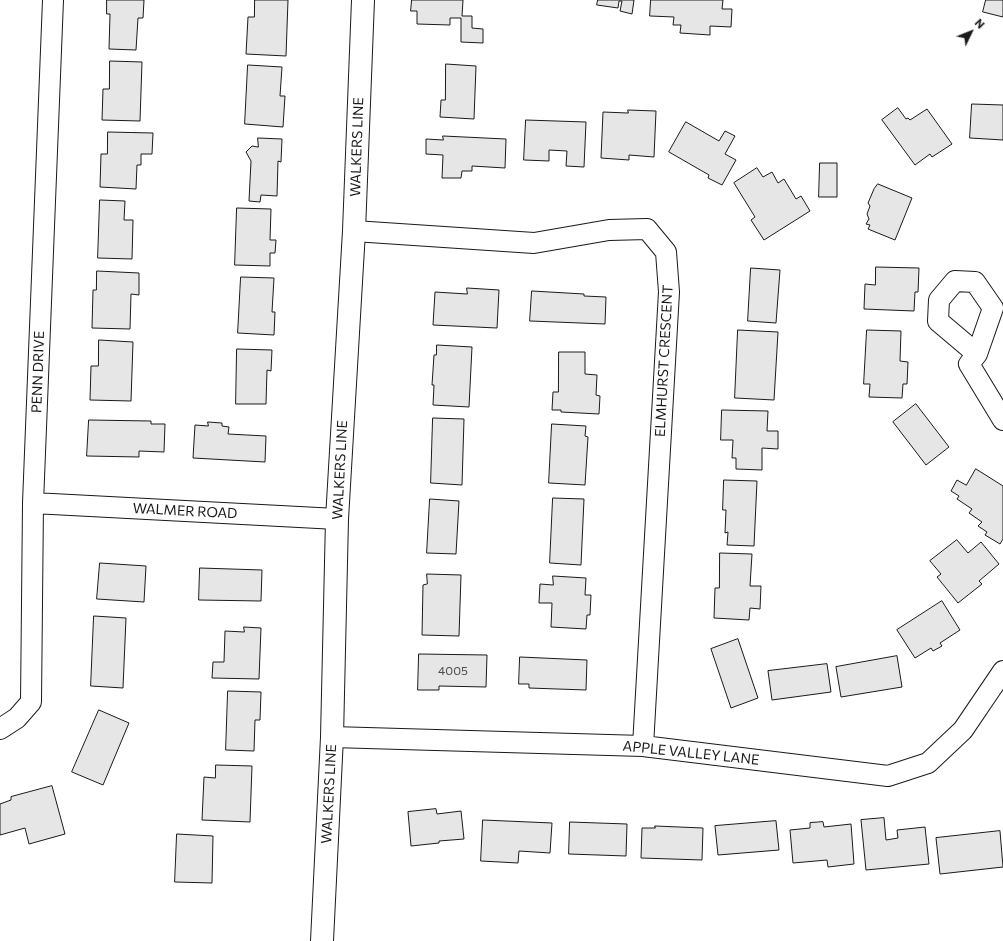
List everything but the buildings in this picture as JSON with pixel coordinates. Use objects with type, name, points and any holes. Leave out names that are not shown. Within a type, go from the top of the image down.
[{"type":"main road","name":"WALKERS LINE","points":[[322,941],[332,737],[338,519],[354,231],[363,0]]},
{"type":"street","name":"PENN DRIVE","points":[[0,729],[17,718],[31,702],[33,503],[53,0]]},
{"type":"street","name":"ELMHURST CRESCENT","points":[[354,231],[534,243],[609,230],[647,228],[666,252],[669,292],[643,746]]},
{"type":"street","points":[[977,354],[969,364],[1003,420]]},
{"type":"street","name":"WALMER ROAD","points":[[33,503],[338,519]]},
{"type":"street","name":"APPLE VALLEY LANE","points":[[332,737],[643,746],[888,776],[928,763],[963,730],[1003,671]]}]
